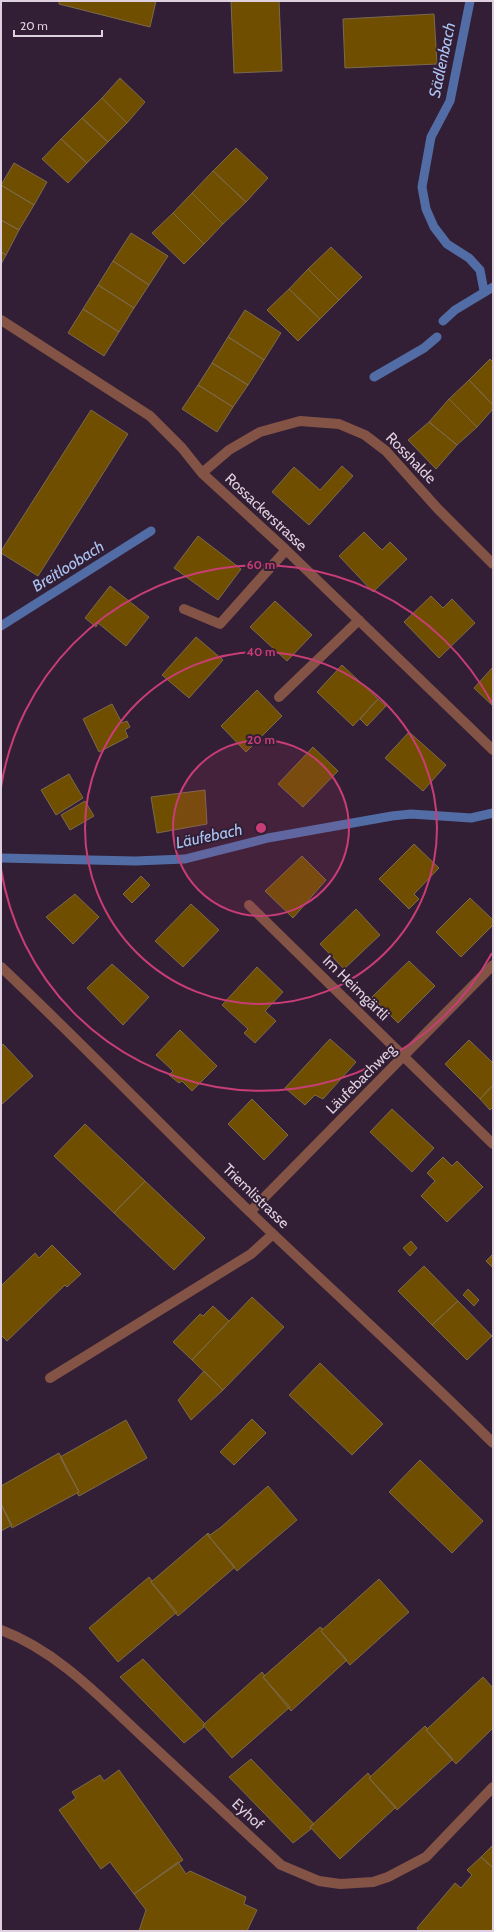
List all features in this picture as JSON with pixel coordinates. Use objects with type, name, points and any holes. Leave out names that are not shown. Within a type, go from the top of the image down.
[{"type":"street","name":"Rossackerstrasse","points":[[1,320],[150,416],[182,448],[202,473],[286,550],[493,750]]},
{"type":"street","name":"Rosshalde","points":[[202,473],[229,450],[260,432],[300,422],[339,424],[365,435],[386,451],[438,509],[493,564]]},
{"type":"street","points":[[184,609],[220,624],[286,550]]},
{"type":"street","points":[[279,697],[359,620]]},
{"type":"street","name":"Im Heimgärtli","points":[[249,905],[405,1056],[493,1144]]},
{"type":"street","name":"Läufebachweg","points":[[250,1212],[493,965]]},
{"type":"street","name":"Triemlistrasse","points":[[1,967],[63,1026],[250,1212],[457,1407],[493,1443]]},
{"type":"street","points":[[50,1378],[251,1254],[273,1234]]},
{"type":"street","name":"Eyhof","points":[[1,1630],[16,1636],[54,1659],[89,1687],[281,1865],[319,1881],[340,1884],[373,1882],[388,1877],[426,1857],[493,1787]]},
{"type":"building","points":[[59,1],[156,1],[150,27],[59,4]]},
{"type":"building","points":[[231,1],[279,1],[282,71],[234,73]]},
{"type":"building","points":[[434,14],[437,64],[345,68],[343,19]]},
{"type":"building","points":[[120,78],[145,102],[127,123],[102,98]]},
{"type":"building","points":[[102,98],[127,123],[108,142],[82,118]]},
{"type":"building","points":[[82,118],[108,142],[87,163],[61,139]]},
{"type":"building","points":[[61,139],[87,163],[68,183],[42,159]]},
{"type":"building","points":[[236,148],[268,178],[246,202],[213,171]]},
{"type":"building","points":[[14,163],[47,182],[34,205],[1,185]]},
{"type":"building","points":[[213,171],[246,202],[223,224],[192,193]]},
{"type":"building","points":[[1,185],[34,205],[19,230],[1,220]]},
{"type":"building","points":[[192,193],[223,224],[204,244],[173,213]]},
{"type":"building","points":[[173,213],[204,244],[184,264],[152,233]]},
{"type":"building","points":[[1,220],[19,230],[6,255],[1,252]]},
{"type":"building","points":[[131,233],[168,256],[149,285],[113,261]]},
{"type":"building","points":[[331,247],[362,277],[339,300],[308,269]]},
{"type":"building","points":[[1,252],[6,255],[1,264]]},
{"type":"building","points":[[113,261],[149,285],[134,308],[98,285]]},
{"type":"building","points":[[308,269],[339,300],[320,319],[289,289]]},
{"type":"building","points":[[98,285],[134,308],[119,332],[83,309]]},
{"type":"building","points":[[289,289],[320,319],[298,341],[267,310]]},
{"type":"building","points":[[83,309],[119,332],[104,356],[68,333]]},
{"type":"building","points":[[245,310],[281,333],[264,360],[228,337]]},
{"type":"building","points":[[228,337],[264,360],[248,385],[212,363]]},
{"type":"building","points":[[490,359],[493,362],[493,405],[469,380]]},
{"type":"building","points":[[212,363],[248,385],[233,407],[198,385]]},
{"type":"building","points":[[469,380],[493,405],[493,409],[477,427],[449,399]]},
{"type":"building","points":[[198,385],[233,407],[217,432],[182,409]]},
{"type":"building","points":[[449,399],[477,427],[457,445],[429,422]]},
{"type":"building","points":[[91,410],[128,434],[38,576],[1,553],[1,551]]},
{"type":"building","points":[[429,422],[457,445],[436,469],[408,440]]},
{"type":"building","points":[[342,466],[353,476],[309,525],[272,492],[294,467],[320,490]]},
{"type":"building","points":[[364,532],[382,550],[390,542],[407,559],[373,592],[339,556]]},
{"type":"building","points":[[198,536],[241,569],[218,600],[174,568]]},
{"type":"building","points":[[110,586],[149,617],[126,646],[98,623],[96,627],[85,618]]},
{"type":"building","points":[[431,596],[443,608],[452,599],[475,623],[439,658],[404,622]]},
{"type":"building","points":[[275,601],[312,635],[287,661],[250,627]]},
{"type":"building","points":[[196,637],[223,660],[189,698],[162,675]]},
{"type":"building","points":[[342,665],[378,699],[353,726],[317,692]]},
{"type":"building","points":[[493,667],[493,706],[474,688]]},
{"type":"building","points":[[257,690],[282,716],[246,752],[221,726]]},
{"type":"building","points":[[378,699],[386,706],[367,726],[360,719]]},
{"type":"building","points":[[112,704],[122,723],[127,721],[130,727],[125,730],[128,737],[99,752],[83,719]]},
{"type":"building","points":[[409,732],[446,765],[423,791],[385,758]]},
{"type":"building","points":[[313,747],[338,771],[303,807],[278,784]]},
{"type":"building","points":[[69,774],[83,798],[56,815],[41,790]]},
{"type":"building","points":[[205,790],[207,824],[157,833],[151,797]]},
{"type":"building","points":[[85,801],[94,816],[70,830],[61,815]]},
{"type":"building","points":[[414,844],[439,868],[414,894],[419,899],[409,909],[379,879]]},
{"type":"building","points":[[302,856],[326,880],[293,918],[265,891]]},
{"type":"building","points":[[141,876],[150,885],[132,903],[123,894]]},
{"type":"building","points":[[75,894],[99,917],[73,944],[46,917]]},
{"type":"building","points":[[470,898],[493,920],[493,925],[461,957],[436,932]]},
{"type":"building","points":[[191,904],[219,930],[183,967],[155,941]]},
{"type":"building","points":[[356,909],[380,935],[344,969],[320,944]]},
{"type":"building","points":[[409,961],[435,986],[398,1023],[372,997]]},
{"type":"building","points":[[112,964],[149,997],[123,1025],[87,988]]},
{"type":"building","points":[[257,967],[283,992],[265,1011],[276,1021],[255,1043],[244,1033],[248,1029],[222,1005]]},
{"type":"building","points":[[180,1030],[217,1066],[192,1091],[182,1081],[179,1083],[169,1075],[173,1071],[156,1055]]},
{"type":"building","points":[[330,1039],[356,1062],[323,1099],[315,1095],[305,1105],[285,1088]]},
{"type":"building","points":[[469,1040],[493,1063],[493,1085],[480,1099],[445,1064]]},
{"type":"building","points":[[3,1044],[33,1076],[1,1105],[1,1046]]},
{"type":"building","points":[[493,1085],[493,1107],[490,1110],[480,1099]]},
{"type":"building","points":[[252,1099],[288,1135],[264,1160],[228,1124]]},
{"type":"building","points":[[392,1109],[434,1148],[412,1172],[370,1132]]},
{"type":"building","points":[[85,1124],[145,1181],[114,1213],[54,1156]]},
{"type":"building","points":[[443,1157],[452,1166],[457,1161],[483,1187],[447,1222],[421,1196],[435,1181],[427,1173]]},
{"type":"building","points":[[145,1181],[205,1238],[174,1270],[114,1213]]},
{"type":"building","points":[[411,1241],[417,1248],[410,1256],[403,1248]]},
{"type":"building","points":[[52,1245],[81,1274],[67,1287],[65,1285],[7,1341],[1,1335],[1,1286],[35,1253],[39,1258]]},
{"type":"building","points":[[493,1254],[493,1268],[486,1261]]},
{"type":"building","points":[[424,1266],[458,1301],[432,1325],[398,1291]]},
{"type":"building","points":[[468,1289],[479,1300],[474,1306],[463,1295]]},
{"type":"building","points":[[252,1297],[284,1327],[223,1390],[192,1360]]},
{"type":"building","points":[[458,1301],[492,1336],[467,1360],[432,1325]]},
{"type":"building","points":[[213,1306],[229,1321],[192,1360],[173,1342],[200,1314],[203,1316]]},
{"type":"building","points":[[320,1363],[383,1424],[352,1455],[289,1395]]},
{"type":"building","points":[[204,1371],[223,1390],[191,1420],[178,1400]]},
{"type":"building","points":[[252,1419],[266,1433],[234,1465],[220,1452]]},
{"type":"building","points":[[126,1420],[147,1458],[79,1496],[77,1493],[79,1492],[60,1457]]},
{"type":"building","points":[[59,1453],[79,1492],[12,1528],[1,1504],[1,1486]]},
{"type":"building","points":[[420,1460],[483,1521],[452,1553],[389,1492]]},
{"type":"building","points":[[268,1486],[297,1520],[237,1571],[207,1534],[208,1533],[210,1535],[220,1528]]},
{"type":"building","points":[[1,1504],[12,1525],[1,1531]]},
{"type":"building","points":[[207,1534],[235,1567],[178,1616],[151,1582]]},
{"type":"building","points":[[149,1577],[152,1581],[151,1582],[177,1612],[118,1662],[89,1628]]},
{"type":"building","points":[[379,1579],[409,1612],[350,1665],[321,1631]]},
{"type":"building","points":[[320,1627],[323,1629],[321,1631],[347,1660],[291,1711],[263,1677]]},
{"type":"building","points":[[143,1659],[205,1724],[203,1725],[204,1727],[184,1743],[120,1677]]},
{"type":"building","points":[[262,1672],[265,1676],[263,1677],[290,1707],[232,1758],[203,1725]]},
{"type":"building","points":[[483,1677],[493,1688],[493,1728],[456,1764],[426,1730]]},
{"type":"building","points":[[425,1726],[428,1729],[426,1730],[453,1759],[397,1810],[369,1778]]},
{"type":"building","points":[[251,1759],[314,1824],[310,1827],[311,1829],[293,1843],[229,1777]]},
{"type":"building","points":[[119,1770],[183,1860],[134,1894],[110,1862],[101,1869],[59,1810],[76,1798],[72,1792],[100,1775],[104,1781]]},
{"type":"building","points":[[368,1773],[371,1777],[369,1778],[396,1807],[340,1859],[310,1827]]},
{"type":"building","points":[[493,1845],[493,1868],[481,1857]]},
{"type":"building","points":[[481,1857],[493,1868],[493,1928],[491,1931],[419,1931],[417,1928],[455,1883],[461,1888],[472,1875],[467,1870]]},
{"type":"building","points":[[178,1862],[186,1874],[190,1871],[246,1897],[244,1904],[257,1910],[247,1931],[139,1931],[146,1910],[134,1894]]},
{"type":"waterway","name":"Sädlenbach","points":[[470,1],[450,101],[431,137],[422,187],[426,209],[434,227],[447,244],[469,258],[480,270],[484,291]]},
{"type":"waterway","name":"Breitloobach","points":[[443,321],[455,310],[493,287]]},
{"type":"waterway","name":"Breitloobach","points":[[374,377],[424,348],[437,337]]},
{"type":"waterway","name":"Breitloobach","points":[[1,626],[151,531]]},
{"type":"waterway","name":"Läufebach","points":[[1,858],[135,861],[185,859],[268,838],[392,816],[411,814],[471,818],[493,813]]}]
